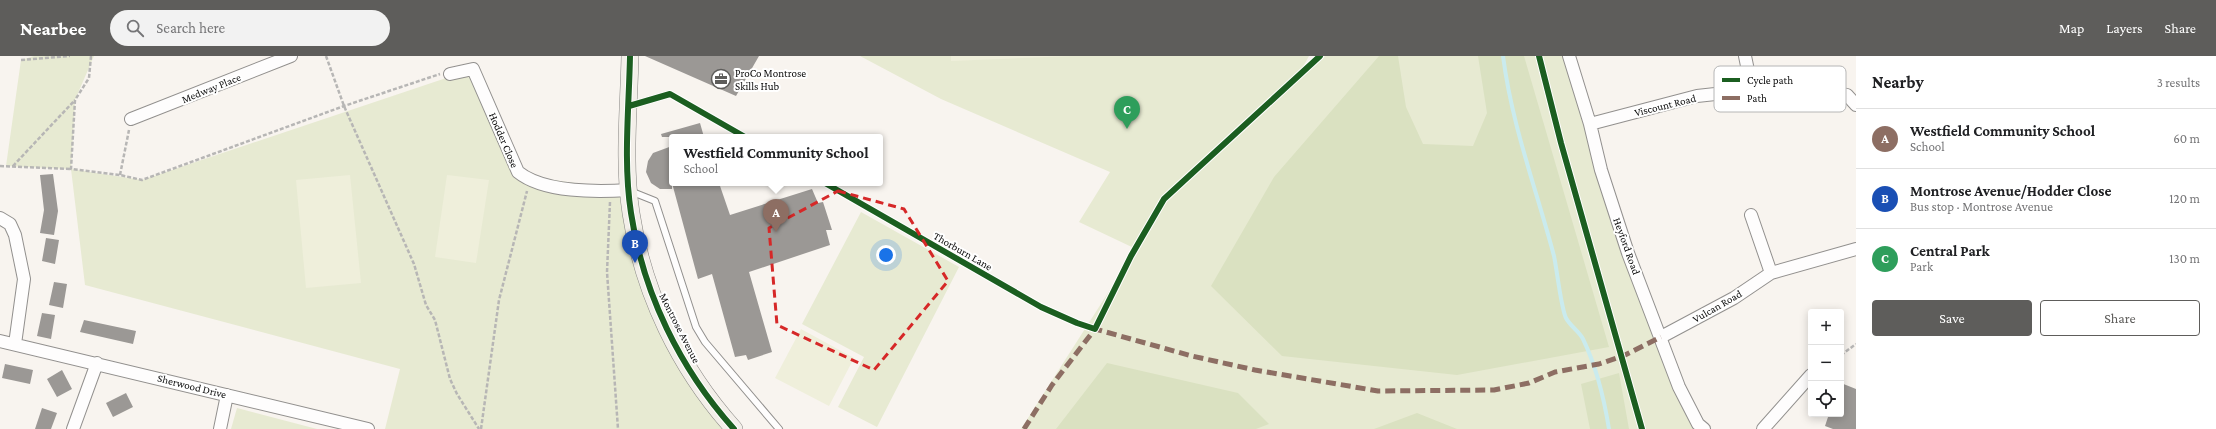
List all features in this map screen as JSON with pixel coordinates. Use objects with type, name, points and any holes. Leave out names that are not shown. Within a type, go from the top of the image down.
[{"type":"street","name":"Medway Place","points":[[131,119],[291,56]]},
{"type":"street","name":"Montrose Avenue","points":[[630,56],[629,190],[631,214],[640,254],[654,300],[668,333],[715,408],[734,429]]},
{"type":"street","name":"Heyford Road","points":[[1569,56],[1590,124],[1601,170],[1628,253],[1662,337],[1679,387],[1698,424],[1704,429]]},
{"type":"street","points":[[1745,56],[1747,66]]},
{"type":"street","name":"Hodder Close","points":[[450,74],[473,69],[518,172],[530,181]]},
{"type":"street","name":"Viscount Road","points":[[1590,124],[1697,96],[1714,94]]},
{"type":"street","name":"Viscount Road","points":[[1846,95],[1856,105]]},
{"type":"street","points":[[530,181],[570,189],[611,192],[629,190]]},
{"type":"street","points":[[1751,214],[1771,273]]},
{"type":"street","points":[[0,218],[10,224],[30,279],[15,344]]},
{"type":"street","name":"Vulcan Road","points":[[1662,337],[1734,298],[1771,273],[1856,249]]},
{"type":"street","name":"Sherwood Drive","points":[[0,341],[97,363],[350,427],[368,429]]},
{"type":"street","points":[[73,429],[97,363]]},
{"type":"street","points":[[1763,429],[1808,379]]},
{"type":"street","points":[[220,429],[227,395]]},
{"type":"lane","points":[[629,190],[655,201],[696,327],[705,342],[779,429]]},
{"type":"path","points":[[20,60],[70,56]]},
{"type":"path","points":[[13,166],[75,100],[89,78],[92,56]]},
{"type":"path","points":[[326,56],[344,106],[414,264],[426,305],[435,320],[450,379],[457,394],[480,429]]},
{"type":"path","points":[[0,166],[71,169],[120,175],[142,180],[153,178],[344,106],[436,74],[450,74]]},
{"type":"path","points":[[71,169],[75,100]]},
{"type":"path","points":[[120,175],[131,119]]},
{"type":"path","points":[[480,429],[499,300],[520,212],[530,181]]},
{"type":"path","points":[[611,192],[607,272],[618,429]]},
{"type":"path","points":[[1844,353],[1856,344]]},
{"type":"highlighted area","points":[[838,191],[904,209],[948,281],[874,370],[777,325],[769,228]]},
{"type":"green space","points":[[34,56],[94,56],[75,100],[71,169],[6,166],[21,60]]},
{"type":"green space","points":[[860,56],[1309,56],[1293,85],[1325,56],[1569,56],[1661,337],[1704,429],[1021,429],[1136,249],[1079,222],[1110,172],[941,99]]},
{"type":"green space","points":[[951,56],[1071,56],[951,61]]},
{"type":"green space","points":[[1379,56],[1398,56],[1406,107],[1423,144],[1473,146],[1487,113],[1478,56],[1524,56],[1609,347],[1457,375],[1282,356],[1211,286],[1274,177]]},
{"type":"green space","points":[[473,69],[522,176],[629,190],[651,293],[735,429],[385,429],[400,369],[85,285],[71,169],[142,180]]},
{"type":"green space","points":[[350,175],[361,283],[306,288],[296,180]]},
{"type":"green space","points":[[447,175],[489,180],[476,263],[435,257]]},
{"type":"green space","points":[[861,212],[959,267],[877,427],[838,407],[864,357],[802,324]]},
{"type":"green space","points":[[801,329],[854,358],[829,406],[775,378]]},
{"type":"green space","points":[[1107,363],[1238,393],[1269,424],[1256,429],[1056,429]]},
{"type":"green space","points":[[1619,373],[1629,429],[1590,429],[1581,384]]},
{"type":"green space","points":[[237,408],[317,429],[231,429]]},
{"type":"green space","points":[[1417,413],[1457,429],[1374,429]]},
{"type":"building","name":"ProCo Montrose Skills Hub","points":[[645,56],[759,56],[736,96]]},
{"type":"building","points":[[700,123],[703,134],[669,134],[669,137],[662,137],[661,134]]},
{"type":"building","points":[[669,147],[669,186],[672,186],[672,189],[660,189],[651,183],[646,172],[648,161],[653,153]]},
{"type":"building","points":[[53,174],[58,211],[54,235],[40,233],[44,210],[40,175]]},
{"type":"building","points":[[673,186],[720,186],[730,215],[812,189],[818,203],[823,202],[832,230],[826,230],[830,245],[749,272],[772,352],[748,360],[746,355],[735,357],[712,274],[698,279]]},
{"type":"building","points":[[46,238],[59,240],[55,264],[42,261]]},
{"type":"building","points":[[54,282],[67,284],[63,308],[49,305]]},
{"type":"building","points":[[42,313],[55,315],[51,339],[37,336]]},
{"type":"building","points":[[84,320],[136,331],[133,344],[80,332]]},
{"type":"building","points":[[5,364],[33,370],[30,384],[2,378]]},
{"type":"building","points":[[62,370],[72,389],[57,397],[47,379]]},
{"type":"building","points":[[1844,384],[1856,389],[1856,429],[1833,429],[1825,426],[1828,417],[1844,417]]},
{"type":"building","points":[[126,393],[133,407],[113,417],[106,403]]},
{"type":"building","points":[[42,408],[57,413],[51,429],[35,429]]},
{"type":"waterway","points":[[1503,56],[1518,132],[1554,256],[1564,313],[1568,321],[1583,339],[1592,361],[1602,395],[1609,429]]},
{"type":"marked path","points":[[1024,429],[1052,385],[1095,329],[1192,356],[1255,370],[1378,391],[1494,390],[1529,383],[1555,372],[1599,364],[1623,356],[1661,337]]},
{"type":"cycle path","points":[[630,56],[627,174],[631,213],[645,272],[655,301],[681,355],[697,381],[734,429]]},
{"type":"cycle path","name":"Thorburn Lane","points":[[830,186],[1041,307],[1077,323],[1095,329],[1131,256],[1164,199],[1320,56]]},
{"type":"cycle path","points":[[1539,56],[1561,143],[1642,429]]},
{"type":"cycle path","points":[[629,106],[670,94],[740,134]]},
{"type":"place","name":"ProCo Montrose Skills Hub","points":[[721,79]]},
{"type":"place","name":"Central Park","points":[[1127,129]]},
{"type":"place","name":"Westfield Community School","points":[[776,232]]},
{"type":"place","name":"Montrose Avenue/Hodder Close","points":[[635,263]]}]
